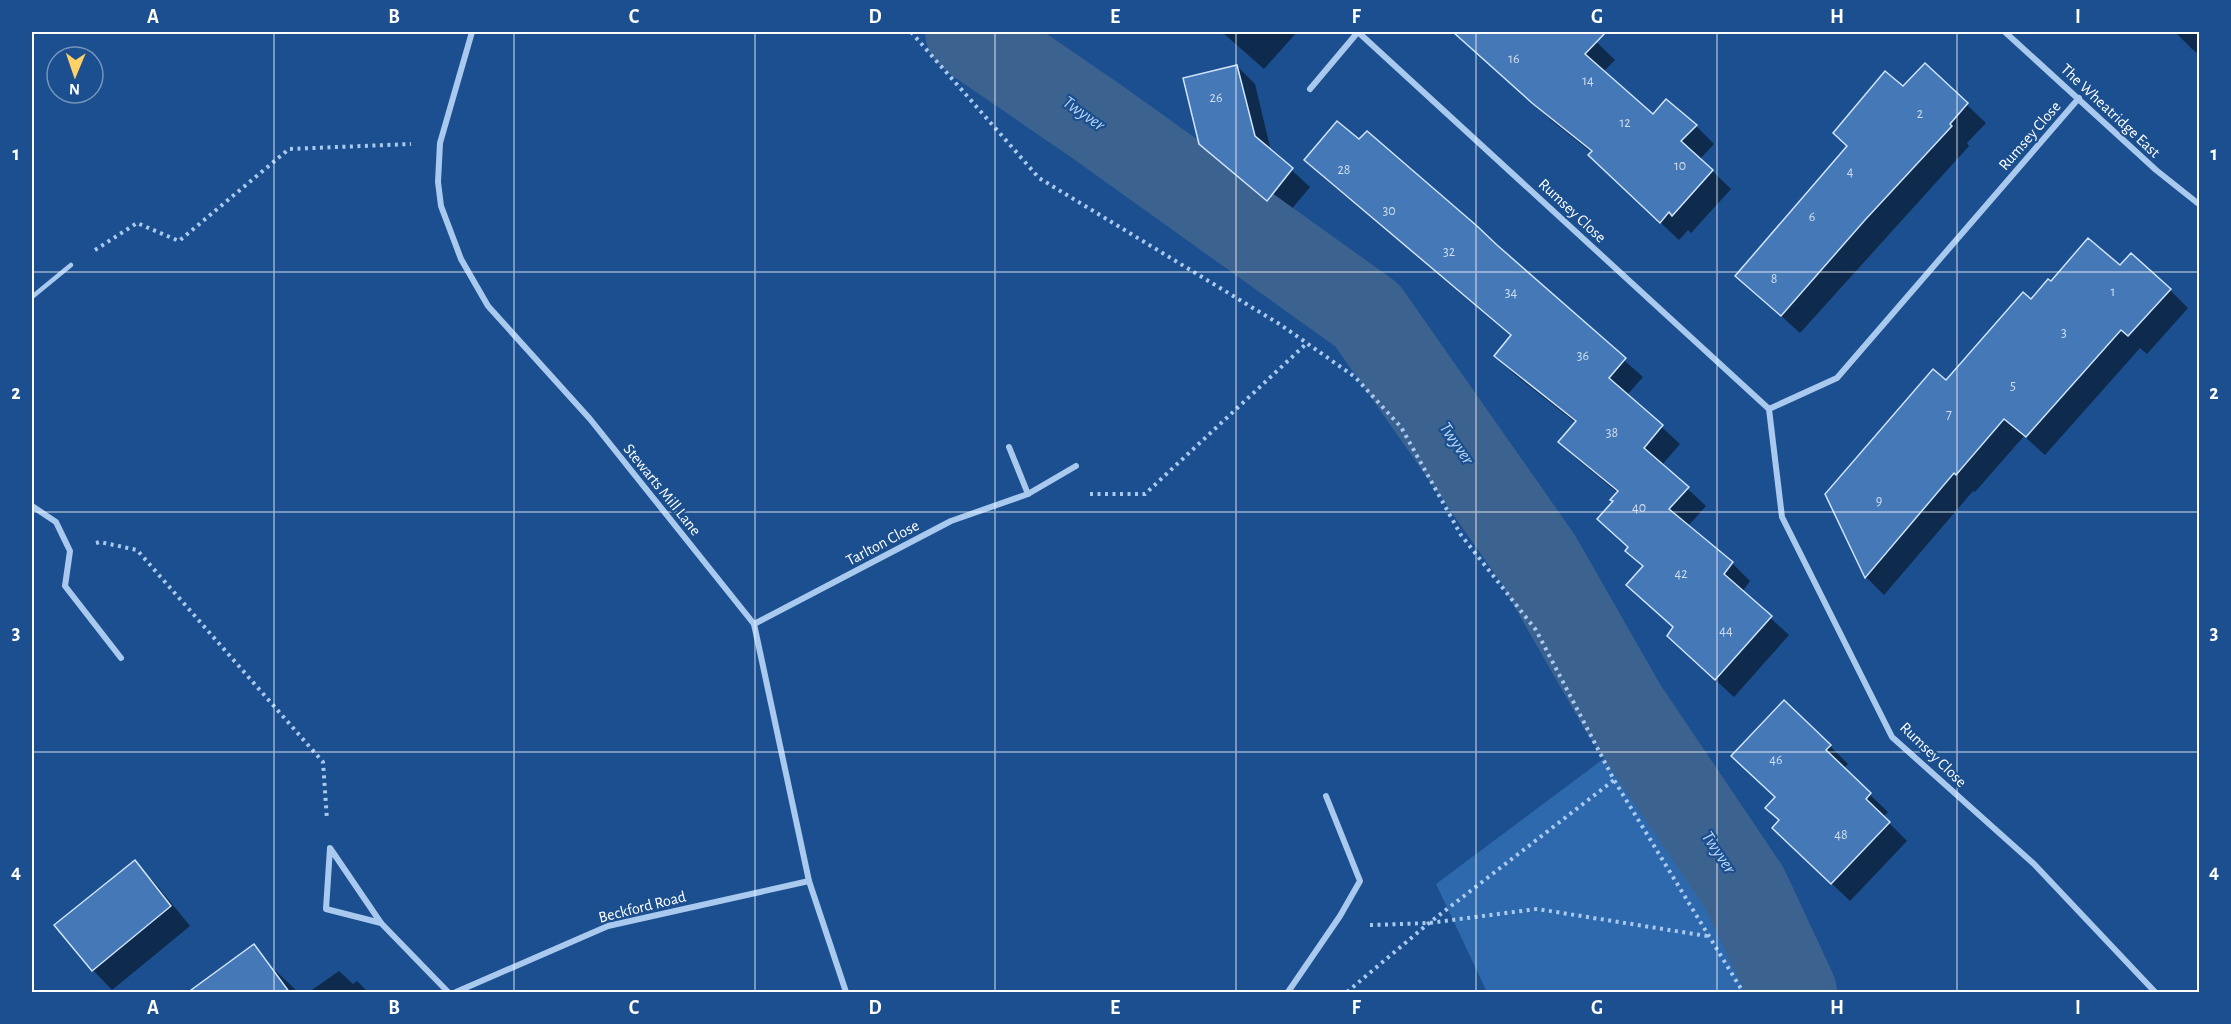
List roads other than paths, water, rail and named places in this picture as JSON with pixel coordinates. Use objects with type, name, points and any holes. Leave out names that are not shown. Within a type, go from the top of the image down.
[{"type":"street","name":"Stewarts Mill Lane","points":[[472,32],[440,143],[438,182],[441,206],[460,259],[488,306],[590,419],[754,624],[809,881],[846,993]]},
{"type":"street","points":[[1310,88],[1358,32]]},
{"type":"street","name":"Rumsey Close","points":[[1358,32],[1769,409],[1782,517],[1892,737],[2034,864],[2155,993]]},
{"type":"street","name":"The Wheatridge East","points":[[2005,32],[2156,170],[2199,205]]},
{"type":"street","name":"Rumsey Close","points":[[1769,409],[1837,378],[2079,98]]},
{"type":"street","points":[[1009,447],[1028,494]]},
{"type":"street","name":"Tarlton Close","points":[[754,624],[951,521],[1028,494],[1076,466]]},
{"type":"street","points":[[32,506],[56,522],[70,551],[65,586],[121,658]]},
{"type":"street","points":[[1288,993],[1340,916],[1360,881],[1326,796]]},
{"type":"street","points":[[381,923],[326,909],[330,848],[381,923],[448,993]]},
{"type":"street","name":"Beckford Road","points":[[456,993],[608,926],[809,881]]},
{"type":"lane","points":[[32,297],[71,265]]},
{"type":"waterway","name":"Twyver","points":[[969,32],[1367,315],[1538,559],[1623,708],[1745,889],[1793,992]]}]
